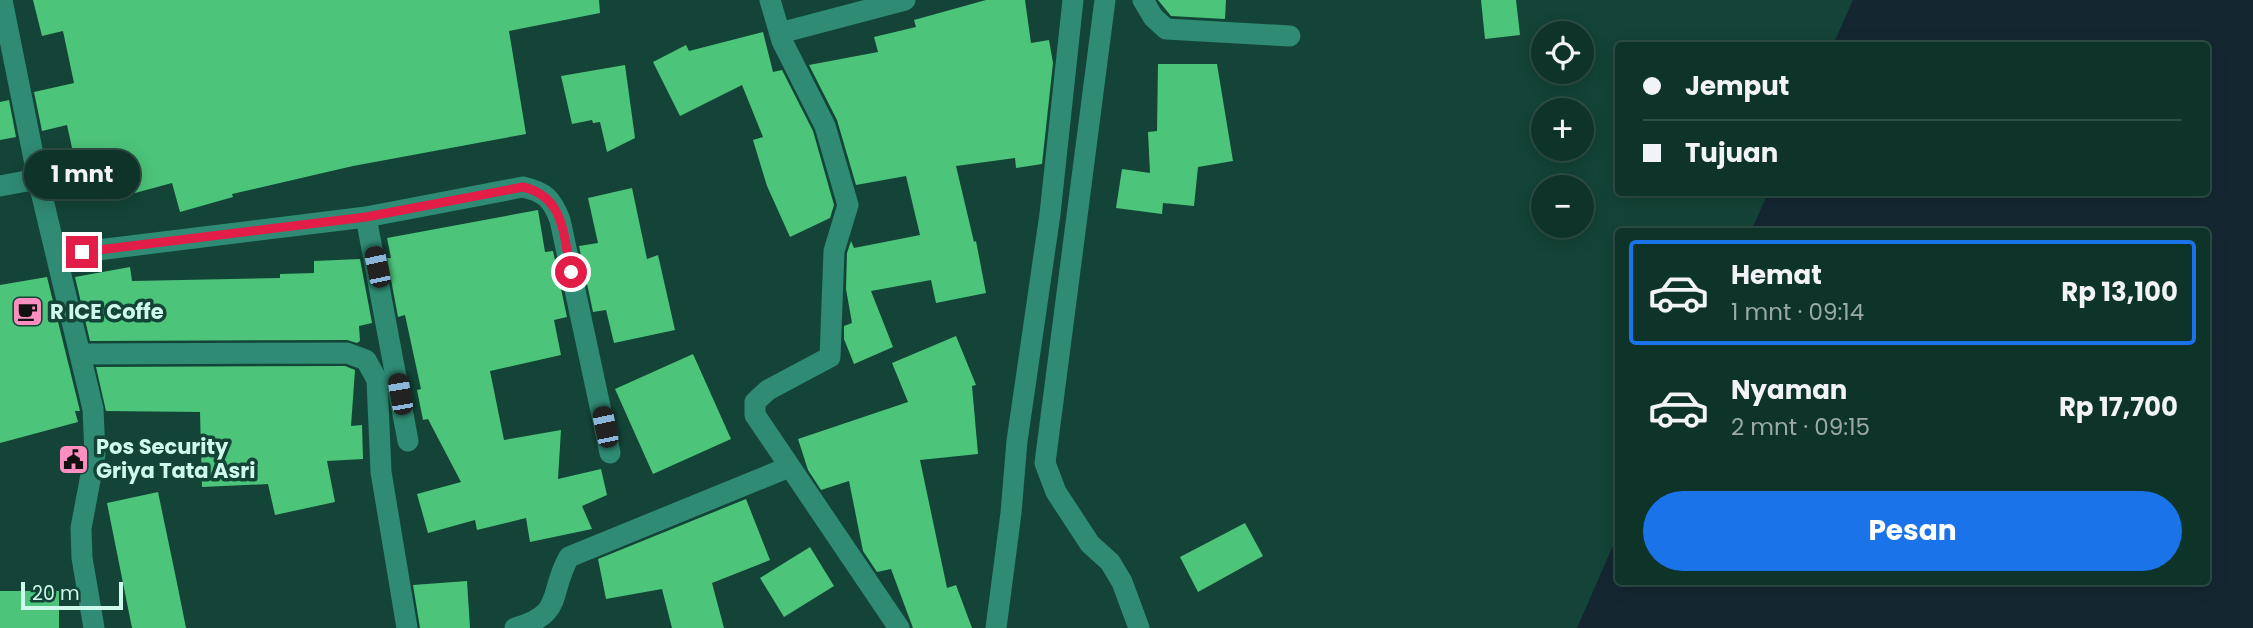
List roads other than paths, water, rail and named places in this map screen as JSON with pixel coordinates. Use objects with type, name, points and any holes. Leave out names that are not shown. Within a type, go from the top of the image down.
[{"type":"street","points":[[2,0],[38,179],[93,409],[95,454],[81,528],[82,558],[94,628]]},
{"type":"street","points":[[770,0],[780,33],[825,126],[848,205],[834,251],[830,357],[768,390],[755,402],[755,415],[899,628]]},
{"type":"street","points":[[780,33],[905,0]]},
{"type":"street","points":[[996,628],[1017,441],[1050,215],[1073,0]]},
{"type":"street","points":[[1105,0],[1045,463],[1056,492],[1090,544],[1110,562],[1122,582],[1139,628]]},
{"type":"street","points":[[1143,0],[1153,17],[1166,29],[1290,36]]},
{"type":"street","points":[[0,186],[38,179]]},
{"type":"street","points":[[57,255],[366,217],[523,187],[540,191],[553,202],[560,220],[610,453]]},
{"type":"street","points":[[366,217],[408,441]]},
{"type":"street","points":[[82,354],[347,354],[366,360],[377,380],[381,472],[407,628]]},
{"type":"street","points":[[515,628],[535,622],[550,610],[561,571],[569,557],[789,467]]},
{"type":"water","points":[[1853,0],[2253,0],[2253,628],[1577,628],[1615,541],[1615,585],[2210,585],[2210,228],[1752,228],[1767,196],[2210,196],[2210,42],[1834,42]]},
{"type":"place","name":"R ICE Coffe","points":[[27,312]]},
{"type":"place","name":"Pos Security Griya Tata Asri","points":[[73,459]]}]
